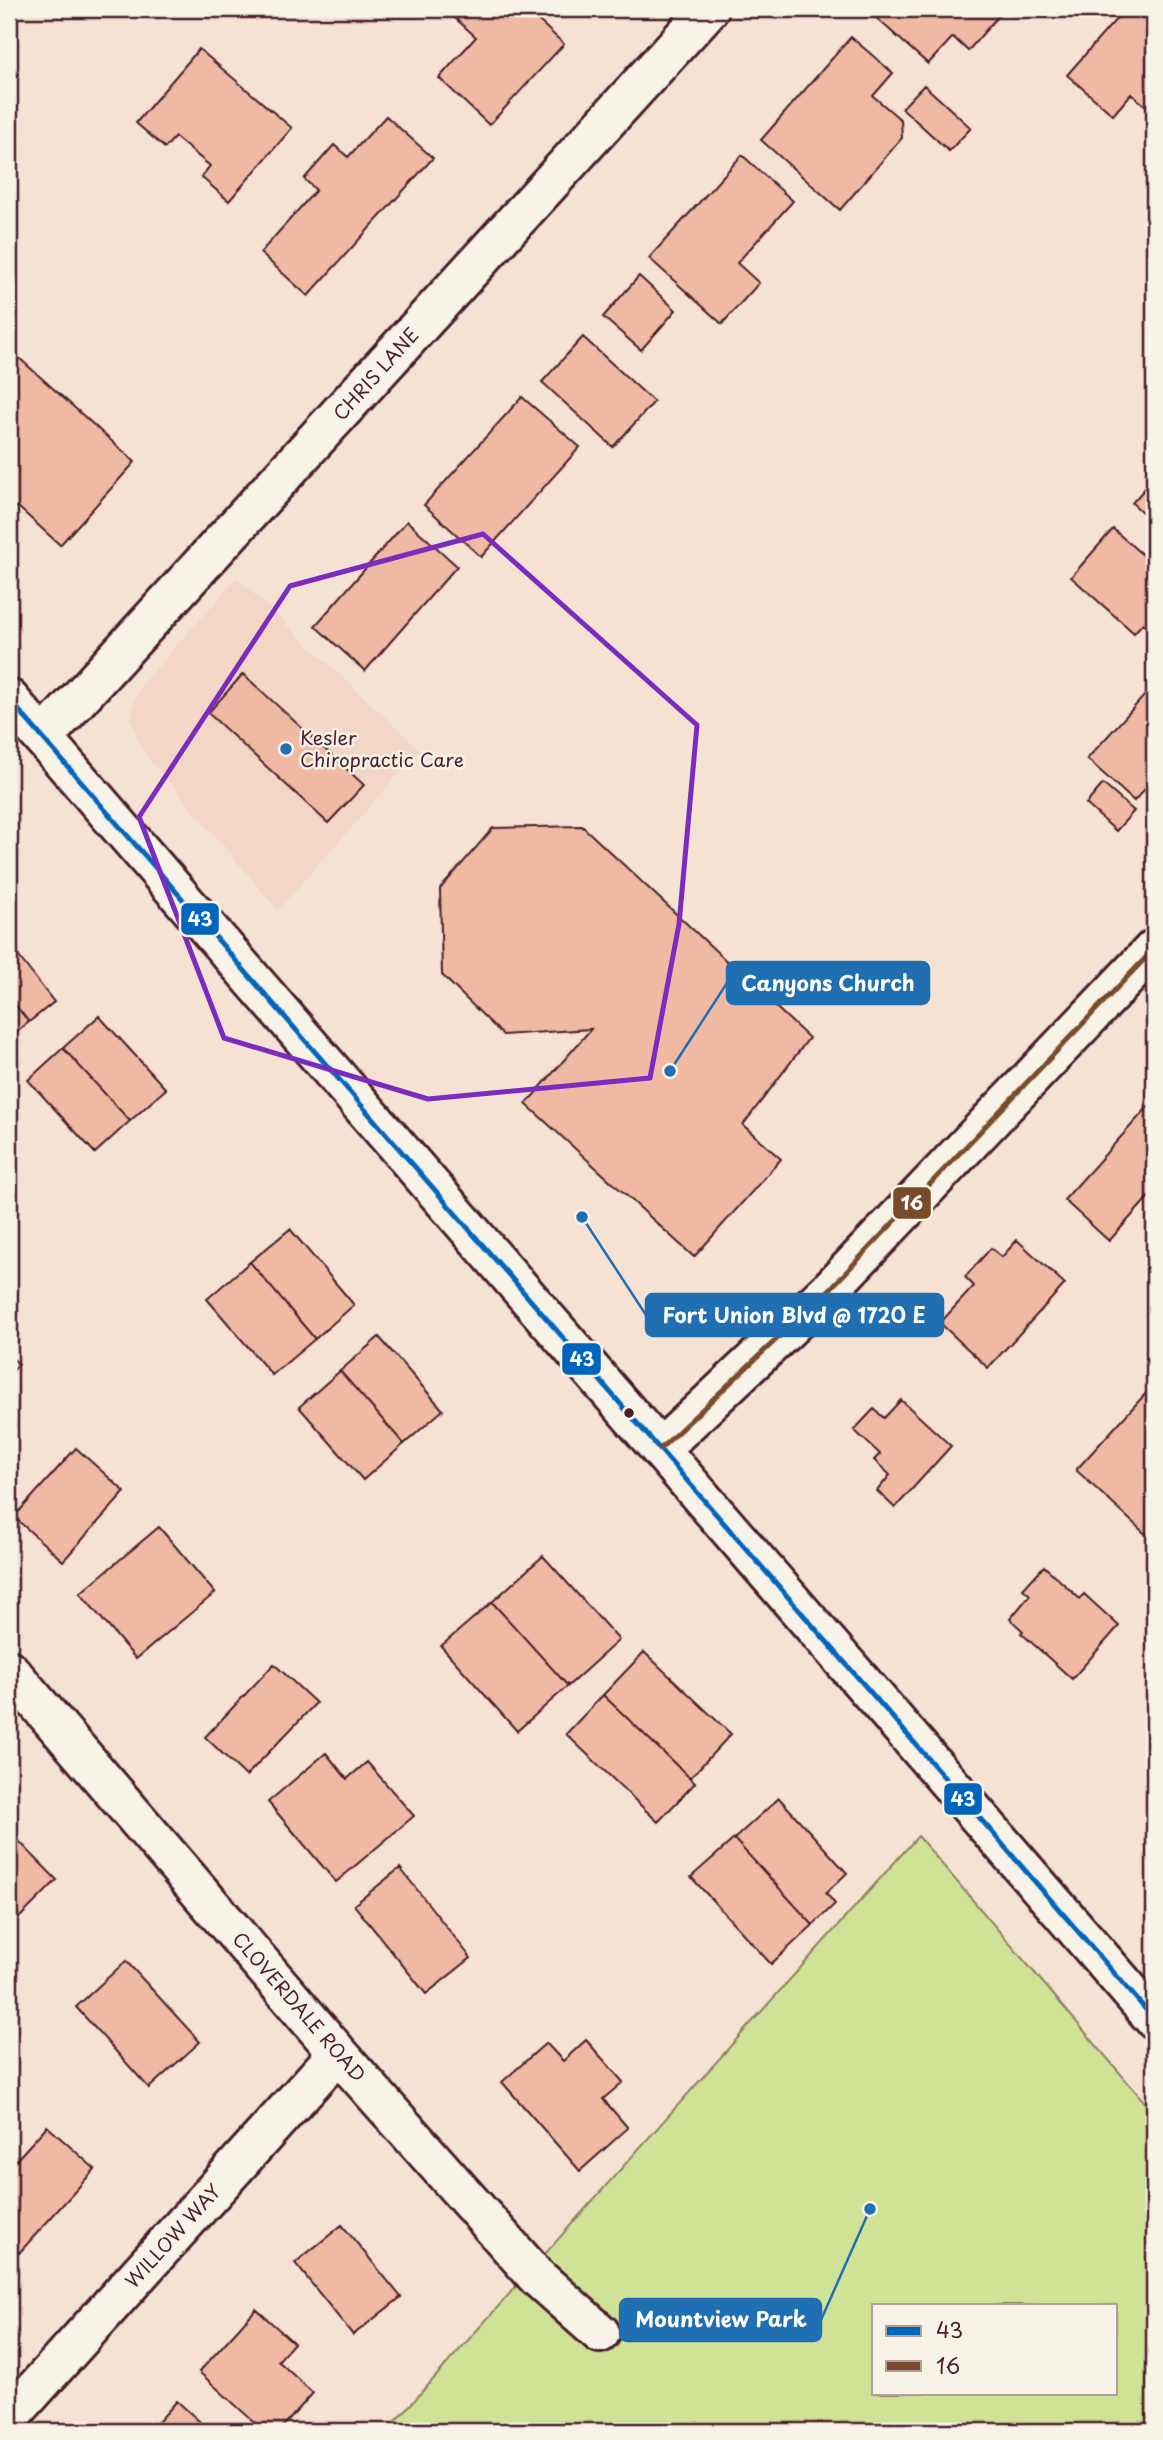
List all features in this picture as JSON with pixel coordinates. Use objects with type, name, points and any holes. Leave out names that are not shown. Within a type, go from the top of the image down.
[{"type":"street","name":"CHRIS LANE","points":[[43,738],[699,12]]},
{"type":"street","points":[[9,699],[1154,2019]]},
{"type":"street","points":[[661,1448],[831,1288],[1154,949]]},
{"type":"street","name":"CLOVERDALE ROAD","points":[[9,1670],[338,2053],[537,2277],[600,2333]]},
{"type":"street","name":"WILLOW WAY","points":[[9,2418],[338,2053]]},
{"type":"highlighted area","points":[[483,534],[697,725],[679,924],[650,1078],[428,1099],[224,1038],[139,817],[290,586]]},
{"type":"shaded area","points":[[237,578],[420,750],[278,910],[147,756],[137,739],[131,718],[141,685]]},
{"type":"green space","points":[[918,1836],[1154,2113],[1154,2431],[387,2431]]},
{"type":"building","points":[[445,9],[526,9],[564,44],[489,125],[439,78],[476,37]]},
{"type":"building","points":[[879,9],[1004,9],[968,51],[953,37],[928,64],[873,15]]},
{"type":"building","points":[[1125,9],[1154,9],[1154,97],[1146,106],[1131,94],[1113,115],[1067,75]]},
{"type":"building","points":[[851,37],[893,73],[873,96],[901,120],[902,138],[840,210],[761,140]]},
{"type":"building","points":[[199,49],[292,128],[229,201],[201,177],[210,166],[175,137],[165,148],[136,123]]},
{"type":"building","points":[[924,85],[971,128],[949,151],[902,108]]},
{"type":"building","points":[[386,116],[433,158],[308,296],[260,253],[316,190],[304,179],[334,145],[348,157]]},
{"type":"building","points":[[742,155],[793,201],[737,263],[759,283],[722,324],[649,258]]},
{"type":"building","points":[[639,276],[676,310],[641,350],[603,317]]},
{"type":"building","points":[[583,337],[654,402],[613,447],[542,382]]},
{"type":"building","points":[[18,357],[135,462],[60,545],[17,506],[14,511],[9,506],[9,367]]},
{"type":"building","points":[[522,397],[580,447],[481,557],[424,505]]},
{"type":"building","points":[[1154,478],[1154,523],[1132,503]]},
{"type":"building","points":[[407,521],[457,566],[365,671],[315,626]]},
{"type":"building","points":[[1113,529],[1154,565],[1154,633],[1143,623],[1134,633],[1071,577]]},
{"type":"building","name":"Kesler Chiropractic Care","points":[[243,674],[364,785],[328,823],[208,713]]},
{"type":"building","points":[[1154,685],[1154,779],[1134,801],[1087,759]]},
{"type":"building","points":[[1103,784],[1134,811],[1116,831],[1086,804]]},
{"type":"building","points":[[582,826],[809,1038],[743,1125],[781,1159],[694,1257],[526,1104],[591,1029],[503,1035],[442,975],[440,889],[493,828]]},
{"type":"building","points":[[9,944],[54,1002],[29,1022],[9,997]]},
{"type":"building","points":[[9,997],[29,1022],[9,1038]]},
{"type":"building","points":[[99,1016],[166,1089],[130,1121],[63,1048]]},
{"type":"building","points":[[63,1048],[130,1121],[95,1153],[28,1080]]},
{"type":"building","points":[[1154,1100],[1154,1191],[1109,1241],[1064,1200]]},
{"type":"building","points":[[290,1229],[354,1305],[315,1339],[250,1262]]},
{"type":"building","points":[[1017,1240],[1065,1284],[988,1368],[940,1323],[974,1286],[965,1277],[991,1248],[1002,1257]]},
{"type":"building","points":[[250,1262],[315,1339],[272,1375],[207,1299]]},
{"type":"building","points":[[379,1337],[443,1410],[404,1444],[340,1371]]},
{"type":"building","points":[[9,1355],[19,1364],[9,1375]]},
{"type":"building","points":[[340,1371],[404,1444],[363,1480],[299,1407]]},
{"type":"building","points":[[1148,1391],[1154,1397],[1154,1542],[1076,1470]]},
{"type":"building","points":[[901,1400],[951,1446],[895,1508],[877,1491],[890,1475],[874,1460],[880,1454],[854,1430],[874,1409],[884,1418]]},
{"type":"building","points":[[76,1448],[125,1492],[63,1561],[14,1517]]},
{"type":"building","points":[[159,1527],[215,1593],[136,1659],[80,1593]]},
{"type":"building","points":[[543,1556],[619,1640],[568,1686],[492,1602]]},
{"type":"building","points":[[1044,1566],[1080,1599],[1084,1594],[1119,1626],[1072,1679],[1021,1633],[1023,1631],[1010,1619],[1030,1595],[1023,1589]]},
{"type":"building","points":[[492,1602],[568,1686],[517,1731],[441,1646]]},
{"type":"building","points":[[644,1652],[731,1734],[690,1778],[603,1695]]},
{"type":"building","points":[[274,1664],[316,1703],[246,1776],[205,1737]]},
{"type":"building","points":[[603,1695],[695,1783],[658,1822],[566,1734]]},
{"type":"building","points":[[326,1753],[347,1779],[367,1762],[414,1816],[336,1882],[268,1802]]},
{"type":"building","points":[[779,1798],[847,1873],[826,1893],[835,1904],[813,1925],[734,1839]]},
{"type":"building","points":[[9,1831],[57,1880],[9,1928]]},
{"type":"building","points":[[734,1839],[813,1925],[771,1964],[691,1877]]},
{"type":"building","points":[[400,1868],[471,1958],[426,1994],[354,1905]]},
{"type":"building","points":[[126,1961],[200,2042],[149,2088],[76,2007]]},
{"type":"building","points":[[586,2040],[623,2082],[603,2099],[628,2128],[580,2171],[502,2082],[546,2043],[563,2061]]},
{"type":"building","points":[[47,2126],[95,2169],[19,2253],[9,2244],[9,2168]]},
{"type":"building","points":[[342,2225],[401,2297],[353,2335],[295,2263]]},
{"type":"building","points":[[256,2309],[294,2343],[278,2361],[313,2393],[279,2431],[264,2431],[199,2372]]},
{"type":"building","points":[[177,2401],[210,2431],[150,2431]]},
{"type":"transit line","name":"43","points":[[9,699],[1154,2019]]},
{"type":"transit line","name":"16","points":[[661,1448],[831,1288],[1154,949]]},
{"type":"place","name":"Kesler Chiropractic Care","points":[[286,749]]},
{"type":"place","name":"Canyons Church","points":[[670,1071]]},
{"type":"place","name":"Fort Union Blvd @ 1720 E","points":[[582,1217]]},
{"type":"place","name":"Mountview Park","points":[[870,2209]]}]
